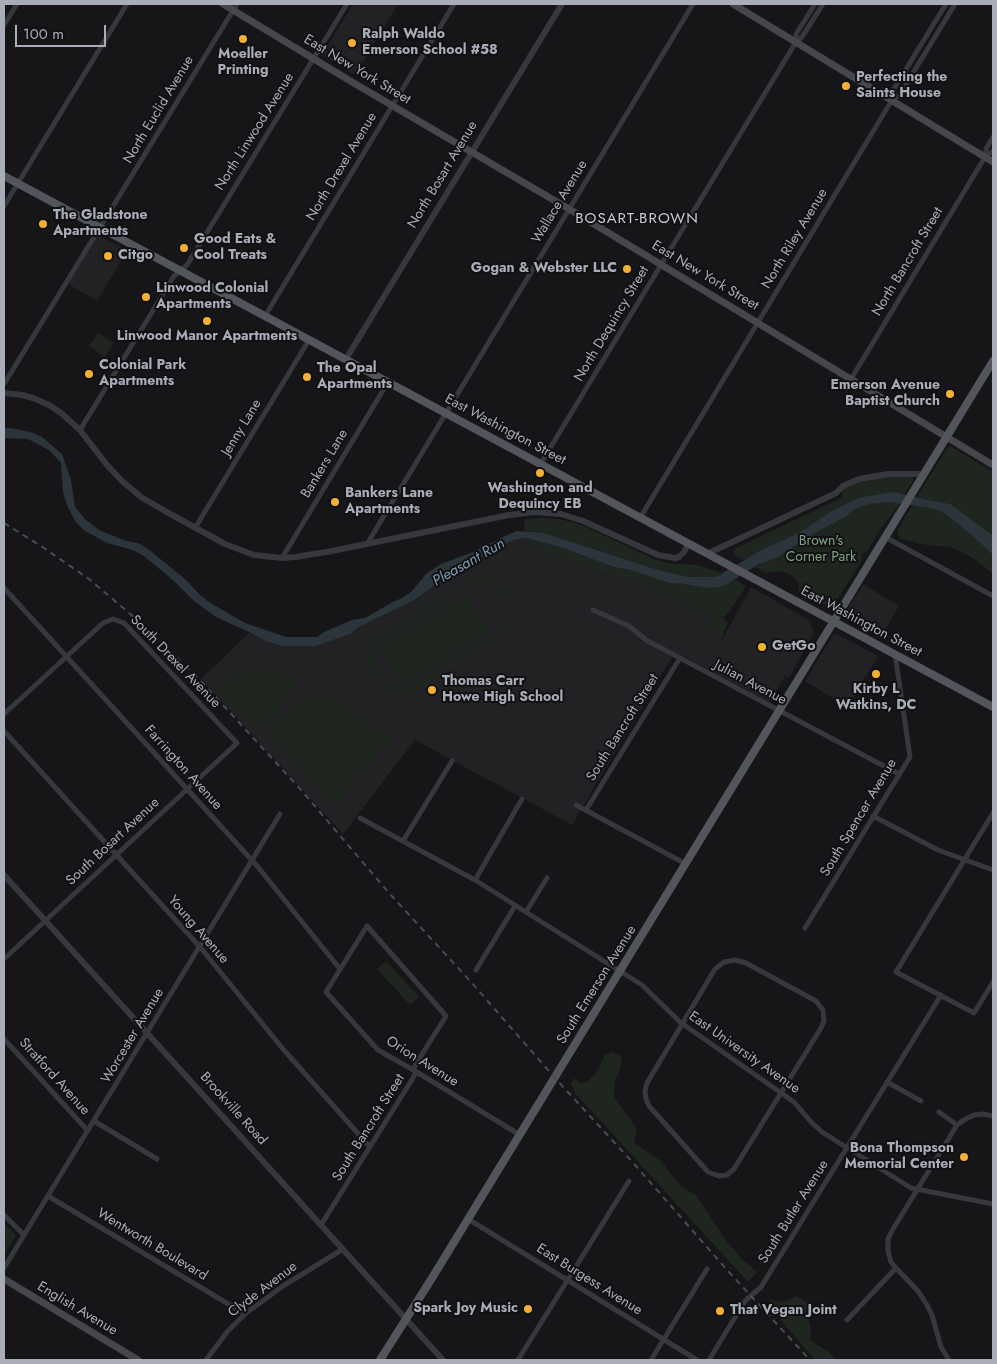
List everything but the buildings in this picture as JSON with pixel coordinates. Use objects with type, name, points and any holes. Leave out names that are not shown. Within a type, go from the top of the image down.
[{"type":"main road","name":"East New York Street","points":[[222,4],[235,7],[314,59],[758,322],[993,465]]},
{"type":"main road","points":[[733,4],[993,162]]},
{"type":"main road","name":"East Washington Street","points":[[4,176],[993,707]]},
{"type":"main road","name":"South Emerson Avenue","points":[[380,1360],[520,1135],[993,362]]},
{"type":"main road","name":"English Avenue","points":[[4,1279],[138,1360]]},
{"type":"street","points":[[4,26],[17,4]]},
{"type":"street","points":[[4,206],[127,4]]},
{"type":"street","name":"North Linwood Avenue","points":[[80,430],[174,276],[187,265],[347,4]]},
{"type":"street","name":"North Drexel Avenue","points":[[264,316],[454,4]]},
{"type":"street","name":"North Bosart Avenue","points":[[346,359],[562,4]]},
{"type":"street","name":"Wallace Avenue","points":[[367,544],[693,4]]},
{"type":"street","name":"North Dequincy Street","points":[[796,42],[796,34],[815,4]]},
{"type":"street","name":"North Dequincy Street","points":[[541,463],[796,42],[802,37],[823,4]]},
{"type":"street","name":"North Riley Avenue","points":[[892,100],[892,92],[946,4]]},
{"type":"street","name":"North Riley Avenue","points":[[640,518],[892,100],[899,96],[956,4]]},
{"type":"street","name":"North Euclid Avenue","points":[[4,384],[235,7]]},
{"type":"street","points":[[939,16],[946,20]]},
{"type":"street","name":"North Bancroft Street","points":[[986,157],[986,149],[993,137]]},
{"type":"street","name":"North Bancroft Street","points":[[851,379],[986,157],[993,151]]},
{"type":"street","name":"Jenny Lane","points":[[195,528],[309,340]]},
{"type":"street","name":"Bankers Lane","points":[[282,558],[388,382]]},
{"type":"street","points":[[4,393],[27,396],[49,405],[80,430],[107,465],[130,488],[155,506],[195,528],[241,551],[254,555],[282,558],[324,552],[532,512],[572,517],[658,555],[669,558],[679,557],[688,544]]},
{"type":"street","points":[[707,554],[836,493],[843,486],[859,479],[888,474],[924,474]]},
{"type":"street","points":[[885,538],[993,596]]},
{"type":"street","name":"Farrington Avenue","points":[[4,588],[253,861],[340,969]]},
{"type":"street","name":"Julian Avenue","points":[[593,610],[629,626],[646,640],[899,774]]},
{"type":"street","name":"South Drexel Avenue","points":[[4,714],[107,620],[113,619],[124,623],[237,743]]},
{"type":"street","name":"South Spencer Avenue","points":[[805,928],[910,757],[895,654]]},
{"type":"street","name":"South Bancroft Street","points":[[586,810],[680,658]]},
{"type":"street","name":"Young Avenue","points":[[4,731],[200,947],[283,1049],[370,1147]]},
{"type":"street","name":"South Bosart Avenue","points":[[4,959],[237,743]]},
{"type":"street","points":[[403,841],[452,761]]},
{"type":"street","points":[[475,880],[522,799]]},
{"type":"street","points":[[576,805],[686,864]]},
{"type":"street","points":[[993,813],[896,972],[974,1013],[993,982]]},
{"type":"street","name":"Worcester Avenue","points":[[4,1268],[280,814]]},
{"type":"street","points":[[874,816],[924,843],[993,870]]},
{"type":"street","points":[[360,818],[475,880],[515,906],[476,970]]},
{"type":"street","name":"Brookville Road","points":[[4,875],[443,1360]]},
{"type":"street","points":[[526,912],[547,878]]},
{"type":"street","name":"East University Avenue","points":[[515,906],[646,987],[682,1024],[782,1092],[798,1105],[811,1122],[822,1132],[846,1148],[911,1188],[993,1204]]},
{"type":"street","name":"South Bancroft Street","points":[[321,1225],[413,1078],[416,1064],[446,1016],[367,926],[340,969]]},
{"type":"street","points":[[735,960],[746,963],[816,1001],[823,1013],[824,1021],[822,1026],[782,1092],[734,1169],[722,1176],[708,1172],[649,1106],[646,1099],[647,1083],[682,1024],[716,969],[722,963],[735,960]]},
{"type":"street","name":"Orion Avenue","points":[[340,969],[326,992],[378,1050],[520,1135]]},
{"type":"street","name":"South Butler Avenue","points":[[708,1360],[745,1301],[761,1287],[941,995]]},
{"type":"street","name":"Stratford Avenue","points":[[4,1039],[88,1131]]},
{"type":"street","points":[[887,1082],[921,1101]]},
{"type":"street","points":[[939,1112],[957,1125]]},
{"type":"street","points":[[949,1360],[941,1347],[932,1315],[927,1305],[918,1291],[892,1262],[888,1251],[889,1237],[957,1125],[974,1115],[993,1116]]},
{"type":"street","name":"Stratford Avenue","points":[[94,1121],[157,1159]]},
{"type":"street","points":[[518,1360],[629,1181]]},
{"type":"street","name":"Wentworth Boulevard","points":[[48,1196],[245,1314]]},
{"type":"street","points":[[4,1215],[24,1235]]},
{"type":"street","name":"East Burgess Avenue","points":[[468,1219],[697,1360]]},
{"type":"street","name":"Clyde Avenue","points":[[206,1360],[227,1332],[245,1314],[283,1286],[343,1249]]},
{"type":"street","points":[[848,1320],[896,1268]]},
{"type":"street","points":[[651,1360],[707,1269]]},
{"type":"shaded area","name":"Ralph Waldo Emerson School #58","points":[[353,4],[398,4],[355,75],[322,55]]},
{"type":"shaded area","points":[[98,235],[127,251],[97,301],[68,284]]},
{"type":"shaded area","name":"Thomas Carr Howe High School","points":[[524,539],[553,556],[563,557],[567,562],[592,572],[626,577],[712,619],[706,631],[722,640],[751,587],[809,620],[814,633],[789,678],[785,676],[769,702],[675,652],[572,825],[415,740],[343,834],[201,679],[250,632],[268,642],[282,646],[316,646],[350,634],[359,627],[414,600],[442,580],[500,546],[514,540]]},
{"type":"shaded area","points":[[863,584],[899,606],[881,637],[844,615]]},
{"type":"shaded area","points":[[834,634],[878,656],[847,707],[805,681]]},
{"type":"green space","points":[[98,333],[114,343],[105,357],[89,346]]},
{"type":"green space","points":[[950,446],[992,471],[993,574],[966,554],[950,547],[927,545],[901,539],[898,535],[897,531]]},
{"type":"green space","name":"Brown's Corner Park","points":[[889,476],[910,476],[914,479],[866,553],[861,554],[863,559],[833,606],[822,604],[805,595],[806,593],[798,591],[799,585],[795,578],[787,573],[780,571],[766,573],[734,555],[733,552],[736,548],[843,497],[841,489],[864,480]]},
{"type":"green space","points":[[525,519],[564,520],[584,526],[666,563],[697,565],[722,573],[716,577],[689,577],[652,568],[544,533],[524,531]]},
{"type":"green space","points":[[524,539],[560,547],[614,567],[631,570],[669,583],[724,586],[734,579],[746,586],[723,618],[728,623],[721,639],[706,631],[711,619],[661,593],[626,577],[592,572],[567,562],[563,557],[553,556],[535,547]]},
{"type":"green space","points":[[483,576],[499,581],[510,592],[515,612],[510,627],[499,638],[398,702],[395,697],[400,693],[382,685],[371,672],[368,660],[375,638],[384,630],[463,581]],"holes":[[[480,582],[494,585],[502,591],[507,599],[509,613],[506,623],[500,630],[413,685],[398,687],[389,684],[382,678],[376,669],[374,660],[376,650],[383,639],[466,586]]]},
{"type":"green space","points":[[465,595],[489,632],[404,685],[380,648]]},
{"type":"green space","points":[[263,669],[286,675],[299,685],[262,730],[257,730],[216,689],[242,671]]},
{"type":"green space","points":[[322,695],[349,707],[392,739],[348,789],[339,803],[331,803],[266,736],[295,703]]},
{"type":"green space","points":[[386,961],[419,997],[410,1005],[377,969]]},
{"type":"green space","points":[[613,1052],[622,1057],[615,1081],[614,1097],[637,1129],[634,1143],[661,1161],[681,1187],[696,1195],[727,1242],[757,1272],[748,1282],[576,1094],[571,1084],[574,1078],[580,1083],[587,1082],[595,1074],[605,1055]]},
{"type":"green space","points":[[4,1223],[16,1235],[6,1252],[4,1251],[6,1238]]},
{"type":"green space","points":[[797,1296],[808,1303],[807,1315],[811,1328],[810,1340],[830,1353],[835,1360],[815,1360],[769,1306],[770,1300],[784,1302]]},
{"type":"water","name":"Pleasant Run","points":[[4,428],[31,432],[42,437],[62,454],[71,480],[75,507],[85,519],[99,530],[126,541],[138,543],[147,548],[209,602],[245,623],[286,637],[317,637],[352,620],[365,618],[404,597],[411,592],[427,573],[441,564],[473,552],[517,531],[544,533],[675,574],[689,577],[716,577],[765,548],[807,528],[830,512],[854,500],[894,492],[950,504],[993,536],[993,555],[943,512],[931,508],[890,502],[869,504],[856,508],[843,518],[811,535],[778,557],[759,564],[724,586],[710,588],[669,583],[631,570],[614,567],[560,547],[526,538],[514,540],[500,546],[442,580],[414,600],[359,627],[350,634],[316,646],[282,646],[268,642],[216,617],[194,601],[144,556],[133,550],[107,543],[85,531],[75,521],[67,505],[63,492],[61,463],[49,450],[28,439],[4,438]]},
{"type":"railway","points":[[4,523],[89,579],[142,624],[199,679],[302,791],[389,893],[810,1360]]},
{"type":"place","name":"Moeller Printing","points":[[243,39]]},
{"type":"place","name":"Ralph Waldo Emerson School #58","points":[[352,43]]},
{"type":"place","name":"Perfecting the Saints House","points":[[846,86]]},
{"type":"place","name":"The Gladstone Apartments","points":[[43,224]]},
{"type":"place","name":"Good Eats & Cool Treats","points":[[184,248]]},
{"type":"place","name":"Citgo","points":[[108,256]]},
{"type":"place","name":"Gogan & Webster LLC","points":[[627,269]]},
{"type":"place","name":"Linwood Colonial Apartments","points":[[146,297]]},
{"type":"place","name":"Linwood Manor Apartments","points":[[207,321]]},
{"type":"place","name":"Colonial Park Apartments","points":[[89,374]]},
{"type":"place","name":"The Opal Apartments","points":[[307,377]]},
{"type":"place","name":"Emerson Avenue Baptist Church","points":[[950,394]]},
{"type":"place","name":"Washington and Dequincy EB","points":[[540,473]]},
{"type":"place","name":"Bankers Lane Apartments","points":[[335,502]]},
{"type":"place","name":"GetGo","points":[[762,647]]},
{"type":"place","name":"Kirby L Watkins, DC","points":[[876,674]]},
{"type":"place","name":"Thomas Carr Howe High School","points":[[432,690]]},
{"type":"place","name":"Bona Thompson Memorial Center","points":[[964,1157]]},
{"type":"place","name":"Spark Joy Music","points":[[528,1309]]},
{"type":"place","name":"That Vegan Joint","points":[[720,1311]]},
{"type":"district","name":"BOSART-BROWN","points":[[637,219]]}]
